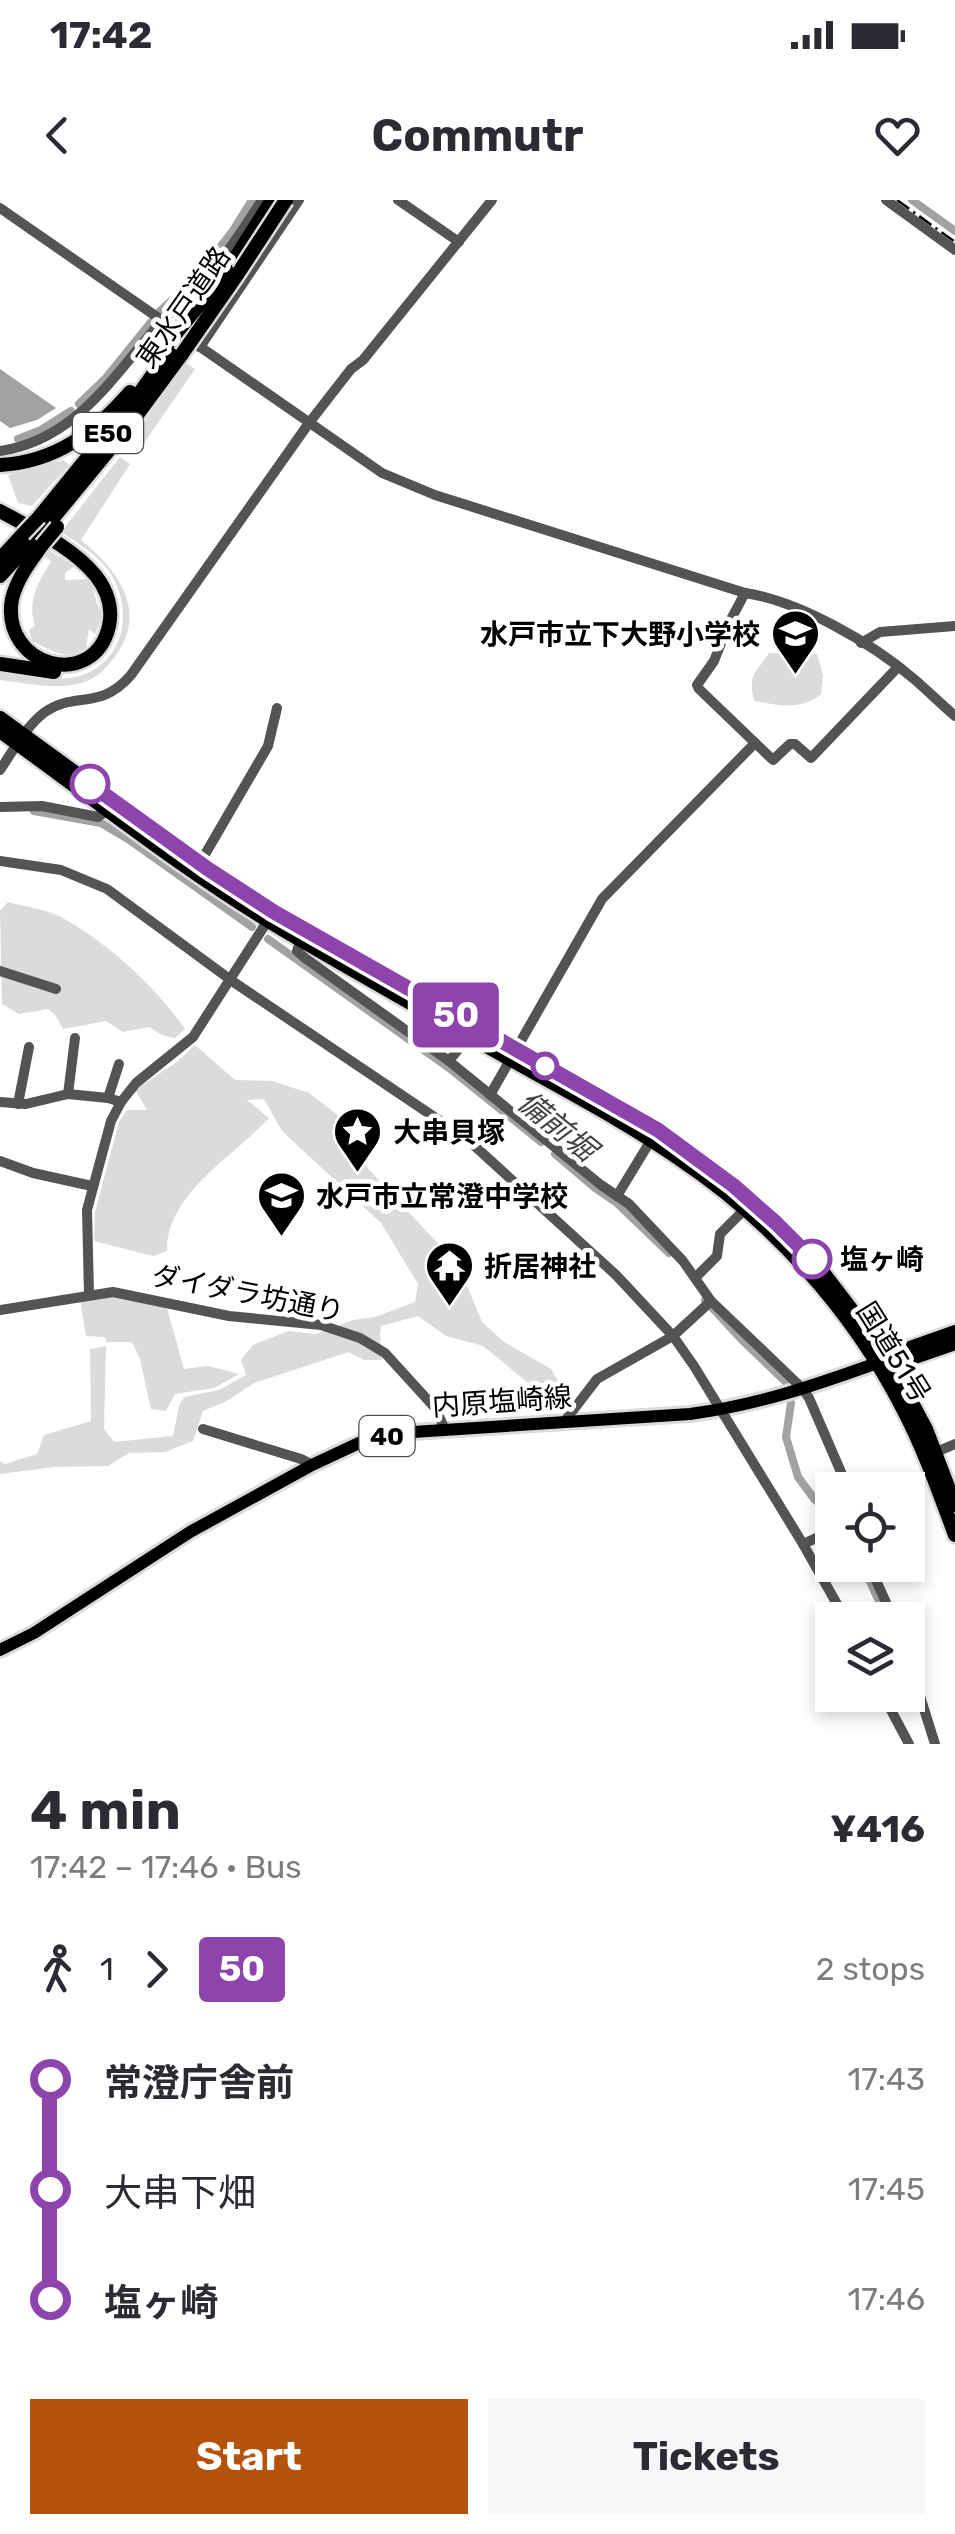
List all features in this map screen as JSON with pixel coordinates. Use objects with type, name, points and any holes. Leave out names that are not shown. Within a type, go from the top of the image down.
[{"type":"highway","name":"東水戸道路","points":[[48,522],[174,347],[272,200]]},
{"type":"highway","name":"東水戸道路","points":[[0,576],[132,428],[174,347],[237,275],[286,200]]},
{"type":"highway","points":[[0,464],[51,454],[80,440],[107,418],[174,347]]},
{"type":"highway","points":[[0,508],[70,552],[104,588],[110,603],[107,635],[92,654],[71,664],[54,665],[36,659],[22,647],[12,625],[15,589],[33,540],[48,522]]},
{"type":"highway","points":[[0,508],[58,538],[97,566],[112,589],[118,609],[113,636],[89,665],[51,672],[0,664]]},
{"type":"highway","name":"東水戸道路","points":[[0,560],[33,540]]},
{"type":"highway","name":"国道51号","points":[[0,718],[21,740],[108,810],[265,925],[658,1130],[734,1186],[819,1267],[885,1361],[913,1402],[955,1506]]},
{"type":"highway","name":"国道51号","points":[[0,732],[21,740],[200,863],[265,925],[301,940],[469,1036],[514,1055],[651,1140],[745,1209],[809,1274],[885,1361],[955,1534]]},
{"type":"highway","points":[[885,1361],[955,1332]]},
{"type":"highway","points":[[885,1361],[955,1343]]},
{"type":"main road","name":"内原塩崎線","points":[[0,1650],[34,1633],[190,1532],[338,1451],[377,1438],[413,1432],[721,1410],[803,1389],[885,1361]]},
{"type":"street","points":[[0,452],[44,438],[82,413],[162,321],[202,284],[262,200]]},
{"type":"street","points":[[200,348],[299,200]]},
{"type":"street","points":[[398,200],[458,242]]},
{"type":"street","points":[[0,770],[44,713],[56,706],[98,699],[124,683],[309,423],[492,200]]},
{"type":"street","points":[[886,200],[955,250]]},
{"type":"street","points":[[0,208],[382,473],[434,495],[761,595],[819,618],[898,666],[955,716]]},
{"type":"street","points":[[745,593],[714,661],[697,685],[773,760],[790,744],[811,758],[898,666]]},
{"type":"street","points":[[861,642],[880,632],[955,626]]},
{"type":"street","points":[[200,863],[268,746],[277,708]]},
{"type":"street","points":[[490,1095],[606,894],[755,743]]},
{"type":"street","points":[[0,806],[42,806],[98,817],[108,810]]},
{"type":"street","points":[[0,861],[61,870],[96,883],[230,980],[467,1139],[616,1275],[672,1336],[694,1366],[836,1602]]},
{"type":"street","points":[[89,1294],[86,1218],[111,1121],[136,1083],[193,1037],[265,925]]},
{"type":"street","points":[[301,940],[297,951],[305,958],[449,1061],[629,1204],[696,1277],[709,1304],[803,1389],[841,1472]]},
{"type":"street","points":[[0,971],[56,989]]},
{"type":"street","points":[[449,1061],[469,1036]]},
{"type":"street","points":[[68,1094],[75,1038]]},
{"type":"street","points":[[18,1104],[30,1047]]},
{"type":"street","points":[[108,1098],[119,1064]]},
{"type":"street","points":[[0,1102],[26,1104],[68,1094],[121,1102]]},
{"type":"street","points":[[617,1196],[651,1140]]},
{"type":"street","points":[[0,1161],[92,1186]]},
{"type":"street","points":[[696,1277],[717,1256],[720,1234],[745,1209]]},
{"type":"street","name":"ダイダラ坊通り","points":[[0,1310],[104,1291],[123,1292],[229,1316],[302,1322],[342,1331],[392,1358],[436,1409],[445,1430]]},
{"type":"street","points":[[564,1422],[598,1379],[672,1336],[709,1304]]},
{"type":"street","points":[[203,1429],[312,1465]]},
{"type":"street","points":[[936,1452],[955,1444]]},
{"type":"street","points":[[803,1544],[815,1539]]},
{"type":"street","points":[[893,1712],[909,1744]]},
{"type":"street","points":[[925,1712],[935,1744]]},
{"type":"shaded area","points":[[185,362],[195,369],[142,446],[133,439]]},
{"type":"shaded area","points":[[0,369],[56,408],[37,420],[10,428],[0,421]]},
{"type":"shaded area","points":[[120,457],[130,464],[81,540],[107,565],[125,593],[129,625],[124,641],[104,669],[84,682],[53,686],[0,680],[0,670],[48,678],[76,677],[93,671],[115,648],[123,618],[117,586],[99,560],[61,532]]},
{"type":"shaded area","points":[[64,460],[69,465],[32,506],[18,503],[8,475]]},
{"type":"shaded area","points":[[48,550],[75,566],[65,573],[65,580],[91,579],[103,615],[95,634],[89,629],[86,648],[71,654],[59,654],[32,641],[29,630],[35,625],[35,592],[51,562],[45,555]]},
{"type":"shaded area","points":[[769,653],[817,654],[823,675],[821,694],[797,705],[754,701],[752,679]]},
{"type":"shaded area","points":[[8,902],[55,914],[96,939],[145,982],[185,1029],[175,1038],[149,1027],[123,1032],[106,1021],[63,1029],[48,1009],[19,1014],[2,1004],[0,911]]},
{"type":"shaded area","points":[[195,1045],[235,1080],[272,1081],[309,1093],[369,1145],[361,1161],[459,1266],[482,1322],[504,1342],[551,1369],[565,1393],[559,1408],[483,1346],[446,1336],[418,1316],[381,1326],[382,1360],[364,1360],[349,1352],[254,1383],[203,1411],[193,1441],[165,1452],[129,1453],[108,1466],[0,1474],[0,1461],[5,1464],[37,1454],[44,1435],[91,1421],[90,1349],[106,1346],[104,1429],[114,1442],[173,1436],[184,1397],[219,1390],[246,1375],[241,1360],[253,1345],[288,1331],[316,1334],[415,1302],[418,1284],[381,1223],[282,1131],[264,1099],[247,1100],[269,1118],[189,1194],[177,1212],[167,1251],[153,1256],[94,1241],[95,1212],[119,1122],[127,1110],[147,1110],[135,1090]]},
{"type":"shaded area","points":[[124,1297],[167,1308],[184,1369],[208,1366],[239,1374],[214,1388],[175,1394],[166,1411],[151,1409],[140,1359],[132,1342],[106,1342],[105,1337],[86,1336],[80,1299]]},
{"type":"waterway","points":[[159,312],[195,279],[252,200]]},
{"type":"waterway","points":[[912,200],[955,231]]},
{"type":"waterway","points":[[79,404],[105,379],[151,322]]},
{"type":"waterway","points":[[18,439],[71,411]]},
{"type":"waterway","name":"備前堀","points":[[34,811],[101,823],[252,927]]},
{"type":"waterway","name":"備前堀","points":[[268,939],[449,1068],[541,1142]]},
{"type":"waterway","name":"備前堀","points":[[555,1154],[617,1203],[669,1253]]},
{"type":"waterway","name":"備前堀","points":[[705,1300],[788,1384]]},
{"type":"waterway","name":"備前堀","points":[[791,1403],[786,1437],[798,1477],[815,1500]]},
{"type":"waterway","name":"備前堀","points":[[870,1582],[879,1602]]},
{"type":"railway","points":[[897,200],[955,242]]},
{"type":"bus line","name":"50","points":[[90,784],[274,912],[658,1130],[734,1186],[812,1259]]},
{"type":"place","name":"水戸市立下大野小学校","points":[[795,676]]},
{"type":"place","name":"大串貝塚","points":[[358,1174]]},
{"type":"place","name":"水戸市立常澄中学校","points":[[281,1238]]},
{"type":"place","name":"塩ヶ崎","points":[[812,1259]]},
{"type":"place","name":"折居神社","points":[[449,1308]]}]
